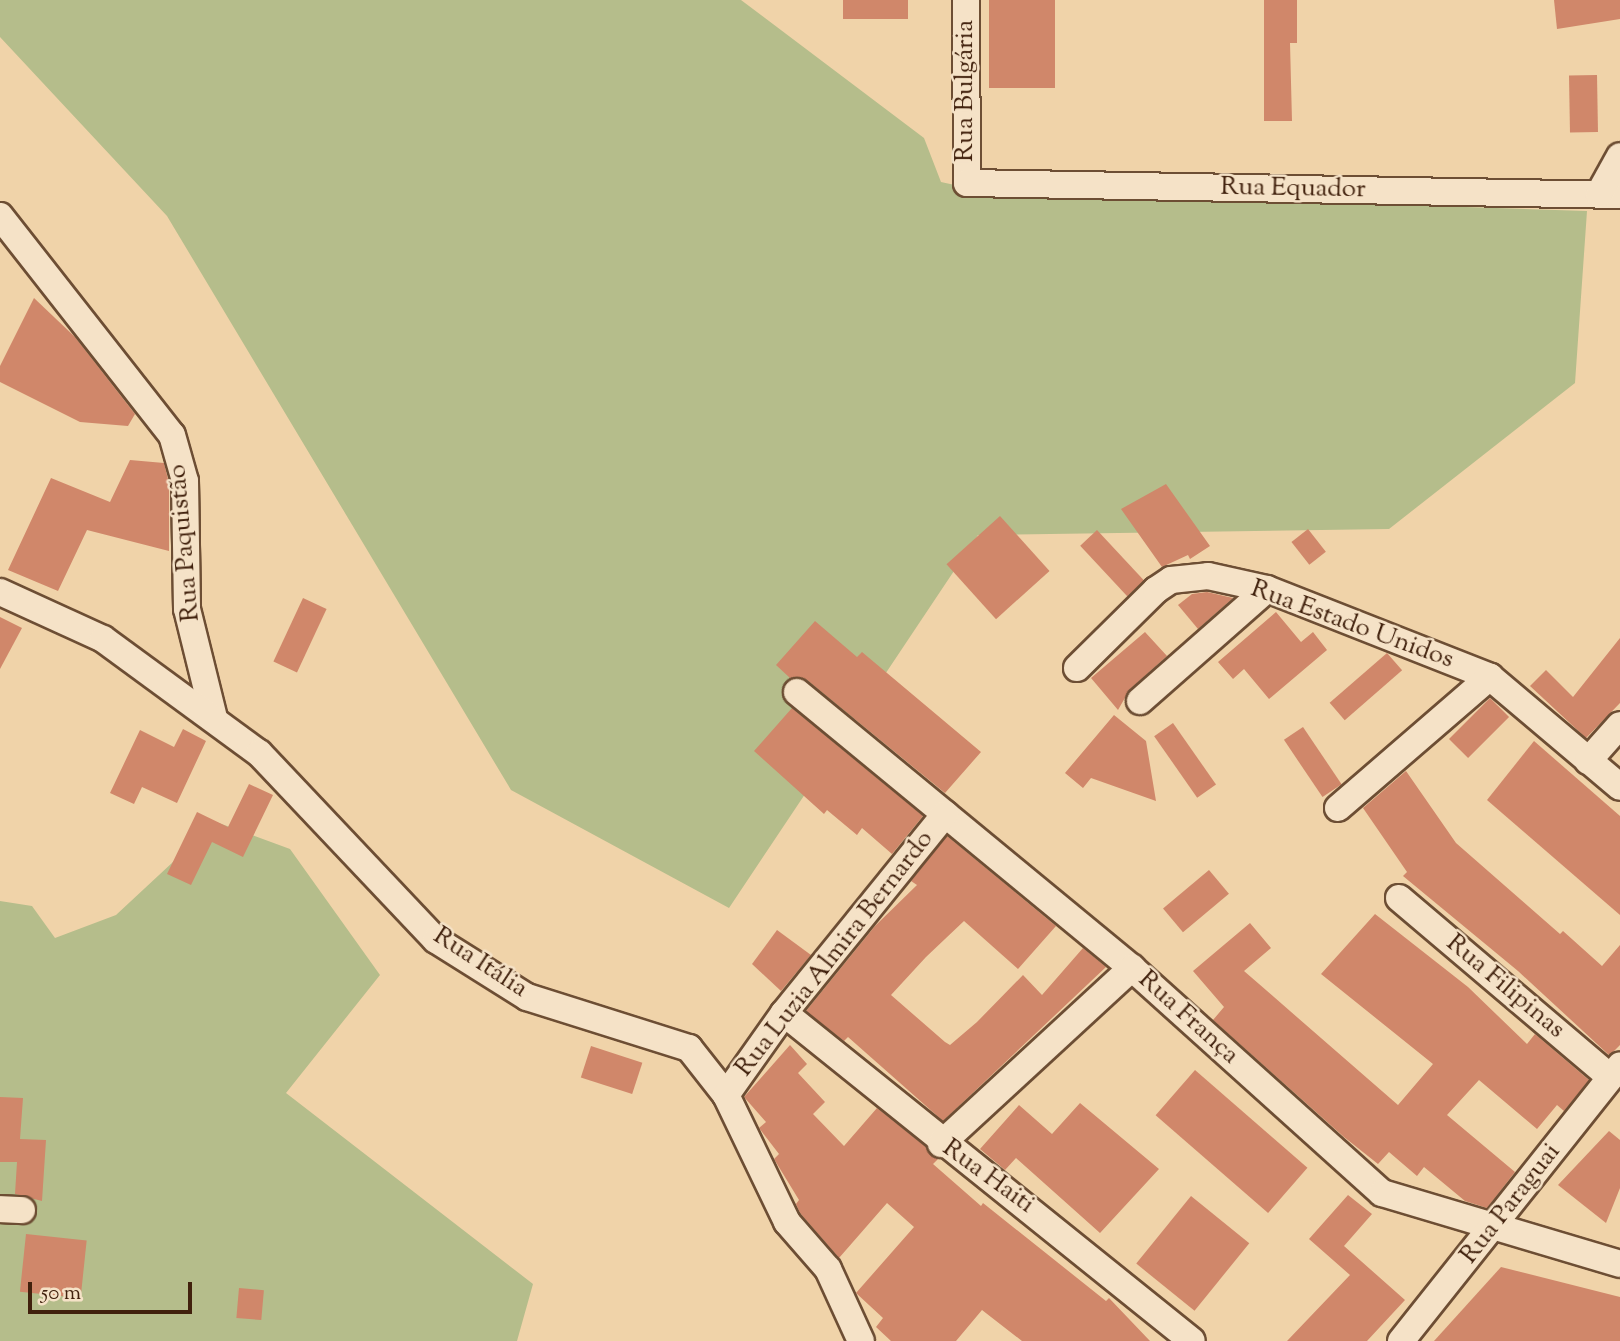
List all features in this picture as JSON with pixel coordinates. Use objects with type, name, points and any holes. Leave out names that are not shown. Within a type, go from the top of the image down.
[{"type":"street","name":"Rua Bulgária","points":[[966,0],[967,183]]},
{"type":"street","points":[[1610,194],[1620,156]]},
{"type":"street","name":"Rua Equador","points":[[967,183],[1610,194]]},
{"type":"street","name":"Rua Paquistão","points":[[0,216],[172,435],[185,481],[187,609],[215,718]]},
{"type":"street","name":"Rua Estado Unidos","points":[[1077,668],[1171,580],[1208,576],[1266,589],[1490,677],[1620,788]]},
{"type":"street","points":[[1140,701],[1266,589]]},
{"type":"street","name":"Rua Itália","points":[[0,592],[103,639],[215,718],[259,753],[436,940],[527,997],[689,1048],[726,1095],[787,1223],[828,1269],[861,1341]]},
{"type":"street","points":[[1338,808],[1490,677]]},
{"type":"street","name":"Rua França","points":[[797,692],[1132,968],[1382,1193],[1496,1224],[1620,1264]]},
{"type":"street","points":[[1588,761],[1620,725]]},
{"type":"street","name":"Rua Luzia Almira Bernardo","points":[[726,1095],[784,1013],[945,814]]},
{"type":"street","name":"Rua Filipinas","points":[[1399,898],[1615,1071]]},
{"type":"street","points":[[941,1144],[1132,968]]},
{"type":"street","name":"Rua Haiti","points":[[784,1013],[941,1144],[1035,1212],[1192,1341]]},
{"type":"street","name":"Rua Paraguai","points":[[1401,1341],[1615,1071]]},
{"type":"green space","points":[[0,0],[741,0],[924,138],[941,182],[982,191],[1587,211],[1575,383],[1389,529],[978,535],[729,908],[511,790],[167,216],[0,37]]},
{"type":"green space","points":[[216,822],[290,849],[380,975],[286,1093],[533,1284],[517,1341],[0,1341],[0,901],[32,906],[55,938],[116,915]]},
{"type":"building","points":[[843,0],[908,0],[908,19],[843,19]]},
{"type":"building","points":[[989,0],[1055,0],[1055,88],[989,88]]},
{"type":"building","points":[[1264,0],[1297,0],[1297,43],[1290,43],[1292,121],[1264,121]]},
{"type":"building","points":[[1554,0],[1620,0],[1620,19],[1557,29]]},
{"type":"building","points":[[1569,75],[1597,75],[1598,132],[1570,132]]},
{"type":"building","points":[[34,298],[75,337],[135,414],[128,426],[80,422],[0,382],[0,366]]},
{"type":"building","points":[[130,460],[164,463],[169,483],[169,551],[87,530],[58,591],[8,570],[51,478],[110,502]]},
{"type":"building","points":[[1166,484],[1210,546],[1190,559],[1188,555],[1162,567],[1121,509]]},
{"type":"building","points":[[1000,516],[1050,571],[996,619],[946,564]]},
{"type":"building","points":[[1308,529],[1326,552],[1309,565],[1291,542]]},
{"type":"building","points":[[1097,530],[1144,580],[1127,596],[1080,546]]},
{"type":"building","points":[[1207,592],[1233,598],[1198,629],[1178,605],[1192,594]]},
{"type":"building","points":[[303,598],[327,609],[297,672],[273,661]]},
{"type":"building","points":[[1276,612],[1301,642],[1313,632],[1327,650],[1269,699],[1244,669],[1233,679],[1218,662]]},
{"type":"building","points":[[0,617],[22,628],[0,669]]},
{"type":"building","points":[[815,621],[857,657],[862,652],[981,752],[945,793],[807,680],[790,678],[776,665]]},
{"type":"building","points":[[1145,632],[1167,656],[1130,689],[1118,710],[1091,678]]},
{"type":"building","points":[[1620,638],[1620,703],[1586,738],[1530,686],[1546,670],[1573,697]]},
{"type":"building","points":[[1387,653],[1402,670],[1345,720],[1330,703]]},
{"type":"building","points":[[1490,698],[1509,717],[1468,758],[1449,739]]},
{"type":"building","points":[[792,708],[923,816],[892,854],[862,828],[857,835],[827,810],[824,814],[754,751]]},
{"type":"building","points":[[1114,715],[1146,741],[1156,801],[1091,778],[1083,788],[1065,773]]},
{"type":"building","points":[[1173,723],[1216,784],[1197,798],[1154,736]]},
{"type":"building","points":[[1303,727],[1342,784],[1323,797],[1284,740]]},
{"type":"building","points":[[183,729],[206,741],[177,803],[142,787],[134,804],[110,793],[140,730],[174,747]]},
{"type":"building","points":[[1534,741],[1620,816],[1620,915],[1487,800]]},
{"type":"building","points":[[1406,771],[1456,843],[1560,934],[1563,931],[1602,966],[1620,945],[1620,1045],[1609,1055],[1518,971],[1403,876],[1407,872],[1363,808]]},
{"type":"building","points":[[249,784],[273,795],[243,857],[212,842],[191,885],[167,874],[197,812],[228,827]]},
{"type":"building","points":[[947,836],[1056,926],[1018,969],[964,921],[926,957],[891,995],[945,1042],[950,1045],[977,1022],[1023,975],[1042,995],[1083,948],[1106,967],[943,1121],[848,1037],[844,1041],[806,1011],[875,926],[917,885],[911,881]]},
{"type":"building","points":[[1209,870],[1229,894],[1183,932],[1163,909]]},
{"type":"building","points":[[1375,914],[1468,987],[1527,1044],[1535,1034],[1589,1080],[1564,1111],[1557,1105],[1537,1129],[1479,1080],[1447,1115],[1515,1172],[1487,1208],[1465,1201],[1424,1167],[1417,1176],[1389,1152],[1378,1164],[1344,1137],[1213,1020],[1224,1007],[1193,971],[1250,923],[1271,948],[1244,971],[1398,1105],[1433,1064],[1321,974]]},
{"type":"building","points":[[777,930],[811,955],[781,991],[752,964]]},
{"type":"building","points":[[790,1045],[807,1064],[798,1073],[825,1102],[813,1114],[844,1146],[877,1108],[926,1147],[938,1159],[933,1164],[981,1206],[983,1203],[1106,1301],[1109,1298],[1150,1341],[1022,1341],[982,1310],[956,1341],[891,1341],[876,1327],[883,1318],[856,1293],[914,1227],[887,1203],[839,1258],[800,1213],[796,1204],[799,1200],[774,1159],[779,1154],[759,1128],[766,1122],[744,1097]]},
{"type":"building","points":[[591,1046],[642,1063],[632,1094],[581,1077]]},
{"type":"building","points":[[1195,1070],[1307,1168],[1268,1213],[1156,1115]]},
{"type":"building","points":[[0,1097],[23,1098],[20,1139],[46,1140],[42,1201],[15,1194],[17,1162],[0,1162]]},
{"type":"building","points":[[1080,1103],[1159,1169],[1100,1233],[1016,1158],[1005,1170],[980,1149],[1019,1105],[1052,1134]]},
{"type":"building","points":[[1609,1131],[1620,1140],[1620,1188],[1606,1223],[1558,1185]]},
{"type":"building","points":[[1348,1195],[1372,1214],[1344,1246],[1405,1300],[1367,1341],[1287,1341],[1350,1275],[1309,1239]]},
{"type":"building","points":[[1191,1196],[1249,1243],[1195,1311],[1136,1264]]},
{"type":"building","points":[[26,1234],[87,1240],[81,1298],[20,1292]]},
{"type":"building","points":[[1501,1267],[1620,1297],[1620,1341],[1434,1341]]},
{"type":"building","points":[[239,1288],[264,1290],[261,1320],[236,1318]]}]
